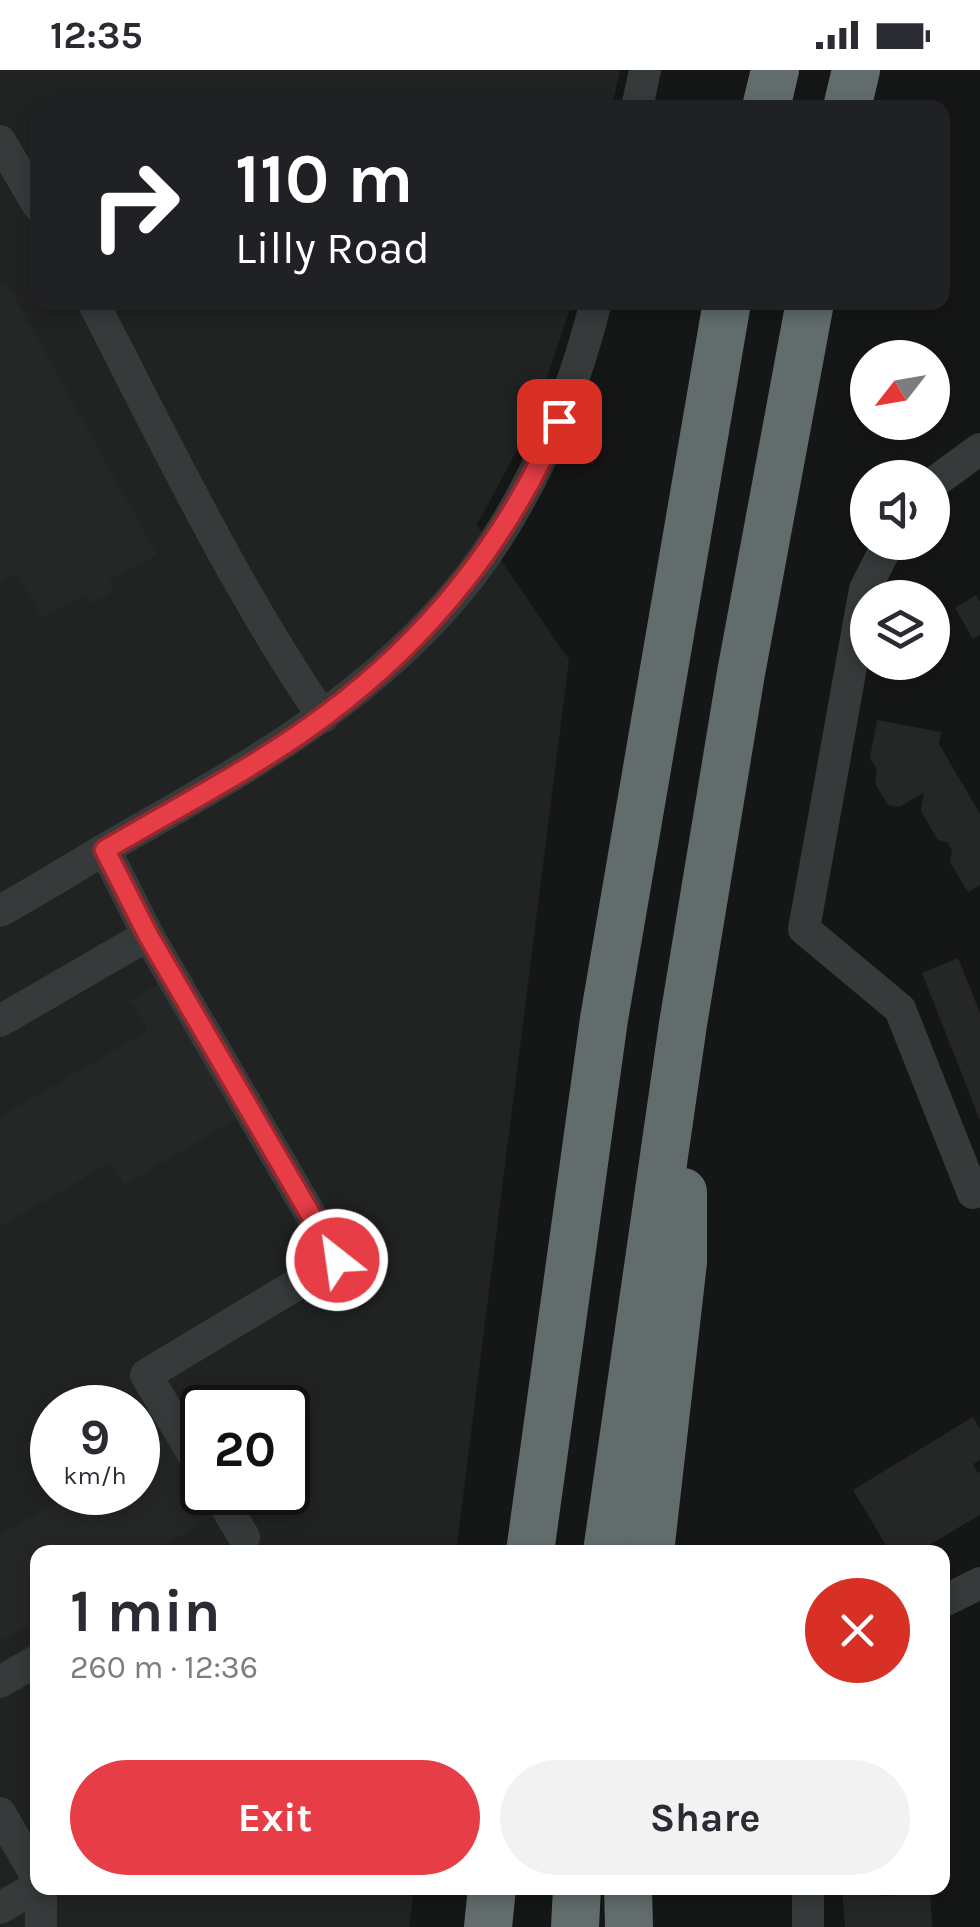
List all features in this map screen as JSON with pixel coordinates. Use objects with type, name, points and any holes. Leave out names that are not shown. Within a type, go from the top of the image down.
[{"type":"highway","points":[[768,100],[775,70]]},
{"type":"highway","points":[[849,100],[856,70]]},
{"type":"highway","points":[[531,1545],[604,1019],[725,310]]},
{"type":"highway","points":[[607,1545],[683,1024],[741,673],[809,310]]},
{"type":"highway","points":[[651,1545],[683,1262],[683,1024]]},
{"type":"highway","points":[[488,1927],[491,1895]]},
{"type":"highway","points":[[574,1927],[576,1895]]},
{"type":"highway","points":[[628,1895],[629,1927]]},
{"type":"street","points":[[639,100],[645,70]]},
{"type":"street","points":[[0,141],[30,192]]},
{"type":"street","points":[[97,310],[264,622],[323,717]]},
{"type":"street","points":[[1,908],[227,778],[323,717],[404,650],[470,577],[534,475],[570,396],[594,310]]},
{"type":"street","points":[[950,470],[980,448]]},
{"type":"street","points":[[879,560],[865,589],[804,929],[900,1009],[973,1192]]},
{"type":"street","points":[[105,850],[148,935],[337,1260],[146,1375],[180,1432]]},
{"type":"street","points":[[0,1022],[148,935]]},
{"type":"street","points":[[226,1515],[237,1545]]},
{"type":"street","points":[[950,1598],[980,1583]]},
{"type":"street","points":[[0,1682],[30,1665]]},
{"type":"street","points":[[0,1812],[30,1864]]},
{"type":"street","points":[[0,1908],[30,1892]]},
{"type":"street","points":[[40,1895],[42,1927]]},
{"type":"street","points":[[808,1895],[808,1927]]},
{"type":"shaded area","points":[[0,70],[620,70],[614,100],[30,100],[30,310],[570,310],[533,420],[477,525],[569,660],[457,1545],[30,1545],[30,1895],[413,1895],[409,1927],[0,1927]]},
{"type":"building","points":[[6,281],[157,555],[109,581],[114,591],[92,604],[87,594],[42,618],[17,573],[0,583],[0,284]]},
{"type":"building","points":[[976,595],[980,602],[980,635],[973,639],[955,608]]},
{"type":"building","points":[[877,720],[941,732],[939,744],[980,814],[980,885],[968,892],[950,862],[952,850],[947,842],[938,840],[921,811],[924,792],[899,807],[888,805],[875,783],[877,769],[870,758]]},
{"type":"building","points":[[958,958],[980,1013],[980,1120],[922,973]]},
{"type":"building","points":[[159,984],[238,1118],[124,1185],[111,1162],[0,1227],[0,1117],[148,1030],[130,1000]]},
{"type":"building","points":[[973,1417],[980,1429],[980,1460],[973,1464],[980,1472],[980,1515],[929,1545],[886,1545],[853,1490]]},
{"type":"building","points":[[168,1437],[180,1458],[180,1515],[214,1516],[164,1545],[30,1545],[30,1624],[0,1641],[0,1535],[34,1515],[160,1515],[160,1442]]},
{"type":"building","points":[[843,1895],[930,1895],[932,1927],[845,1927]]},
{"type":"route","points":[[337,1260],[148,935],[105,850],[196,798],[323,717],[404,650],[470,577],[498,536],[559,421]]}]
